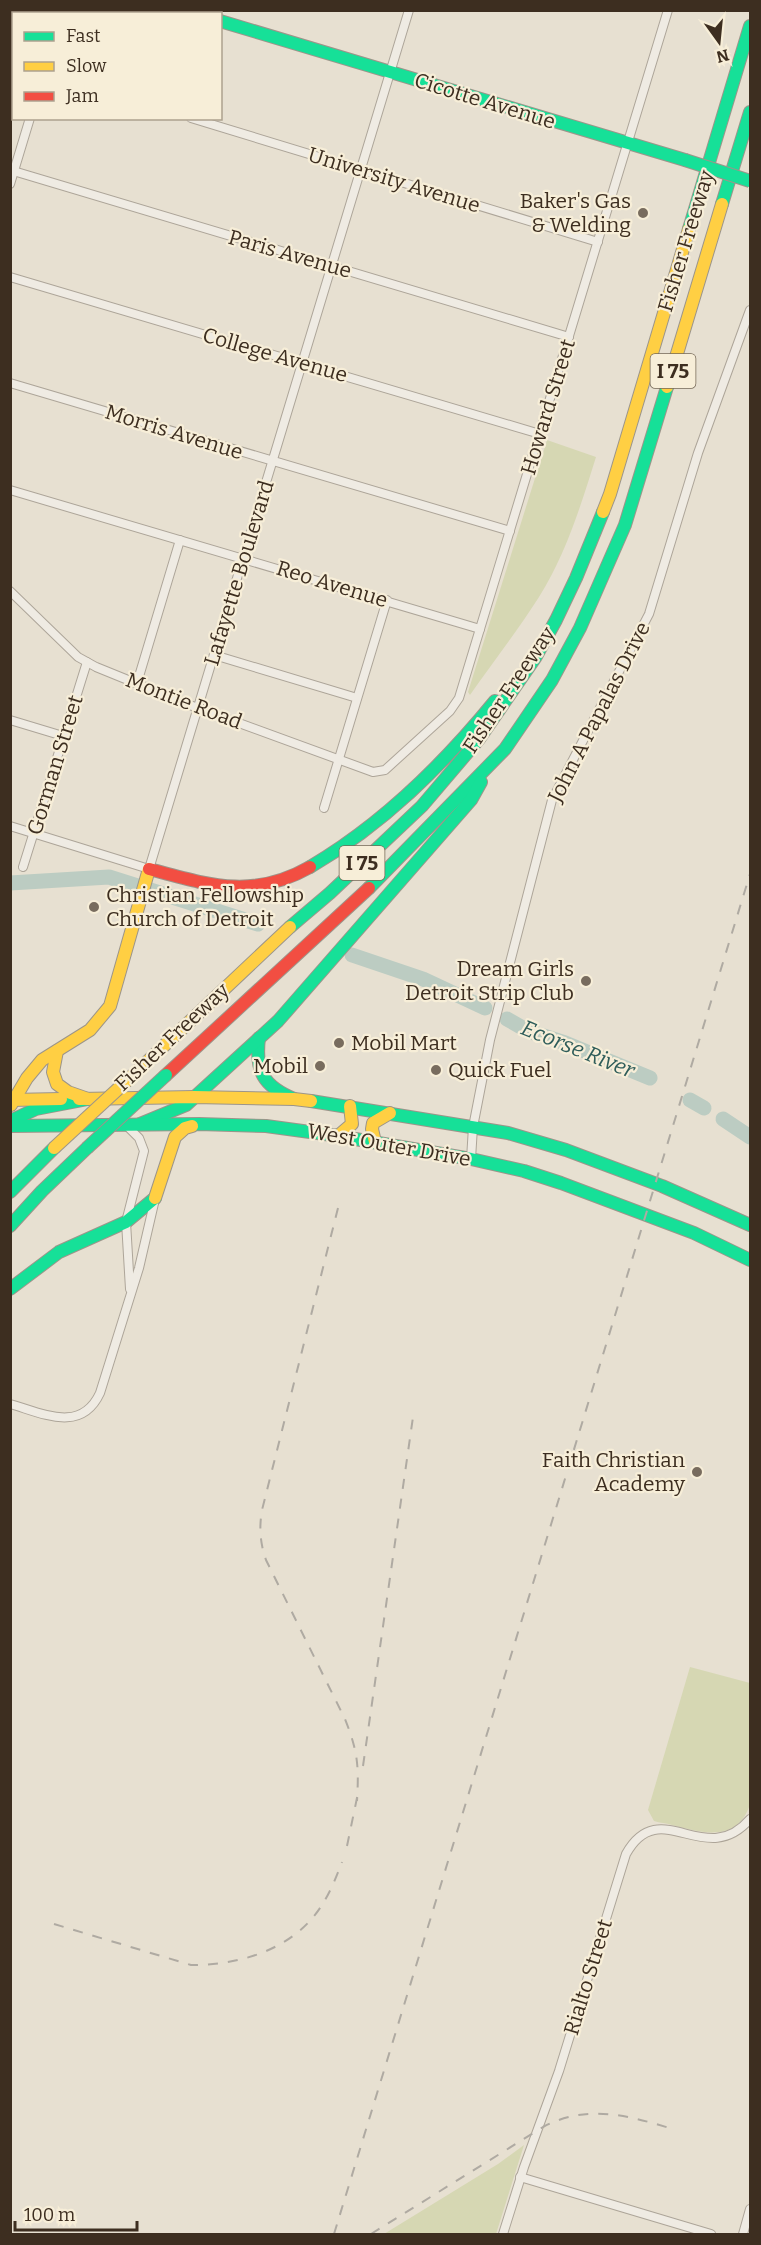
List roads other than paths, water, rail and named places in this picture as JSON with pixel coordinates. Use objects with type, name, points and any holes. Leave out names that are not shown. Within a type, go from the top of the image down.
[{"type":"main road","name":"Cicotte Avenue","points":[[222,22],[750,180]]},
{"type":"main road","name":"Fisher Freeway","points":[[10,1192],[284,932],[330,893],[422,806],[479,739],[518,684],[556,620],[594,537],[621,461],[750,26]]},
{"type":"main road","name":"Fisher Freeway","points":[[10,1226],[42,1191],[87,1148],[392,866],[492,763],[519,730],[556,673],[612,559],[640,481],[750,112]]},
{"type":"main road","points":[[149,869],[216,886],[238,888],[281,882],[307,870],[383,818],[440,766],[498,697],[537,639],[556,620]]},
{"type":"main road","points":[[140,1124],[186,1105],[259,1038],[307,989],[471,800],[492,763]]},
{"type":"main road","name":"Lafayette Boulevard","points":[[12,1102],[39,1063],[92,1029],[106,1012],[149,869]]},
{"type":"main road","points":[[259,1038],[256,1059],[261,1075],[275,1090],[294,1100]]},
{"type":"main road","points":[[57,1051],[52,1070],[55,1083],[63,1089],[88,1099]]},
{"type":"main road","name":"West Outer Drive","points":[[12,1102],[194,1097],[294,1100],[350,1106],[508,1133],[566,1150],[698,1200],[750,1225]]},
{"type":"main road","points":[[10,1123],[36,1109],[88,1099]]},
{"type":"main road","points":[[338,1136],[352,1124],[350,1106]]},
{"type":"main road","points":[[375,1142],[373,1123],[390,1113]]},
{"type":"main road","name":"West Outer Drive","points":[[10,1123],[266,1126],[471,1159],[524,1171],[561,1183],[694,1233],[750,1260]]},
{"type":"main road","points":[[10,1289],[59,1252],[126,1221],[155,1198],[175,1137],[185,1128],[200,1124]]},
{"type":"street","name":"Lafayette Boulevard","points":[[149,869],[409,10]]},
{"type":"street","name":"Howard Street","points":[[380,772],[386,770],[455,705],[540,434],[668,10]]},
{"type":"street","points":[[10,184],[12,171],[29,120]]},
{"type":"street","name":"University Avenue","points":[[198,120],[597,242]]},
{"type":"street","name":"Paris Avenue","points":[[12,171],[569,337]]},
{"type":"street","name":"College Avenue","points":[[10,277],[540,434]]},
{"type":"street","name":"John A Papalas Drive","points":[[471,1159],[473,1127],[490,1040],[550,807],[649,614],[695,463],[750,310]]},
{"type":"street","name":"Morris Avenue","points":[[10,383],[510,531]]},
{"type":"street","name":"Reo Avenue","points":[[10,490],[480,629]]},
{"type":"street","points":[[136,683],[180,540]]},
{"type":"street","name":"Montie Road","points":[[10,591],[78,657],[87,662],[198,707],[374,772],[380,772]]},
{"type":"street","points":[[324,808],[387,600]]},
{"type":"street","points":[[214,655],[357,698]]},
{"type":"street","name":"Gorman Street","points":[[23,867],[87,662]]},
{"type":"street","points":[[10,720],[63,736]]},
{"type":"street","points":[[10,826],[149,869]]},
{"type":"street","points":[[125,1124],[139,1138],[144,1150],[126,1221],[131,1294]]},
{"type":"street","points":[[10,1404],[58,1418],[74,1417],[90,1407],[100,1393],[146,1241],[155,1198]]},
{"type":"street","name":"Rialto Street","points":[[503,2235],[520,2177],[559,2072],[630,1846],[643,1835],[661,1829],[674,1830],[705,1839],[725,1837],[743,1827],[750,1818]]},
{"type":"street","points":[[520,2177],[711,2235]]},
{"type":"street","points":[[743,2235],[750,2209]]},
{"type":"waterway","name":"Ecorse River","points":[[10,883],[109,877],[258,924]]},
{"type":"waterway","name":"Ecorse River","points":[[352,955],[423,979],[485,1008]]},
{"type":"waterway","name":"Ecorse River","points":[[507,1019],[528,1031],[565,1043],[650,1078]]},
{"type":"waterway","name":"Ecorse River","points":[[690,1100],[704,1108]]},
{"type":"waterway","name":"Ecorse River","points":[[723,1119],[750,1137]]},
{"type":"railway","points":[[334,2234],[750,874]]},
{"type":"railway","points":[[338,1208],[262,1510],[260,1529],[266,1560],[345,1719],[357,1759],[357,1801]]},
{"type":"railway","points":[[363,1766],[414,1410]]},
{"type":"railway","points":[[347,1846],[358,1793]]},
{"type":"railway","points":[[54,1924],[191,1965],[230,1962],[267,1950],[284,1942],[300,1930],[314,1917],[325,1900],[342,1862]]},
{"type":"railway","points":[[371,2234],[543,2127],[560,2120],[576,2115],[609,2114],[642,2120],[676,2130]]},
{"type":"place","name":"Baker's Gas & Welding","points":[[643,213]]},
{"type":"place","name":"Christian Fellowship Church of Detroit","points":[[94,907]]},
{"type":"place","name":"Dream Girls Detroit Strip Club","points":[[586,981]]},
{"type":"place","name":"Mobil Mart","points":[[339,1043]]},
{"type":"place","name":"Mobil","points":[[320,1066]]},
{"type":"place","name":"Quick Fuel","points":[[436,1070]]},
{"type":"place","name":"Faith Christian Academy","points":[[697,1472]]}]
